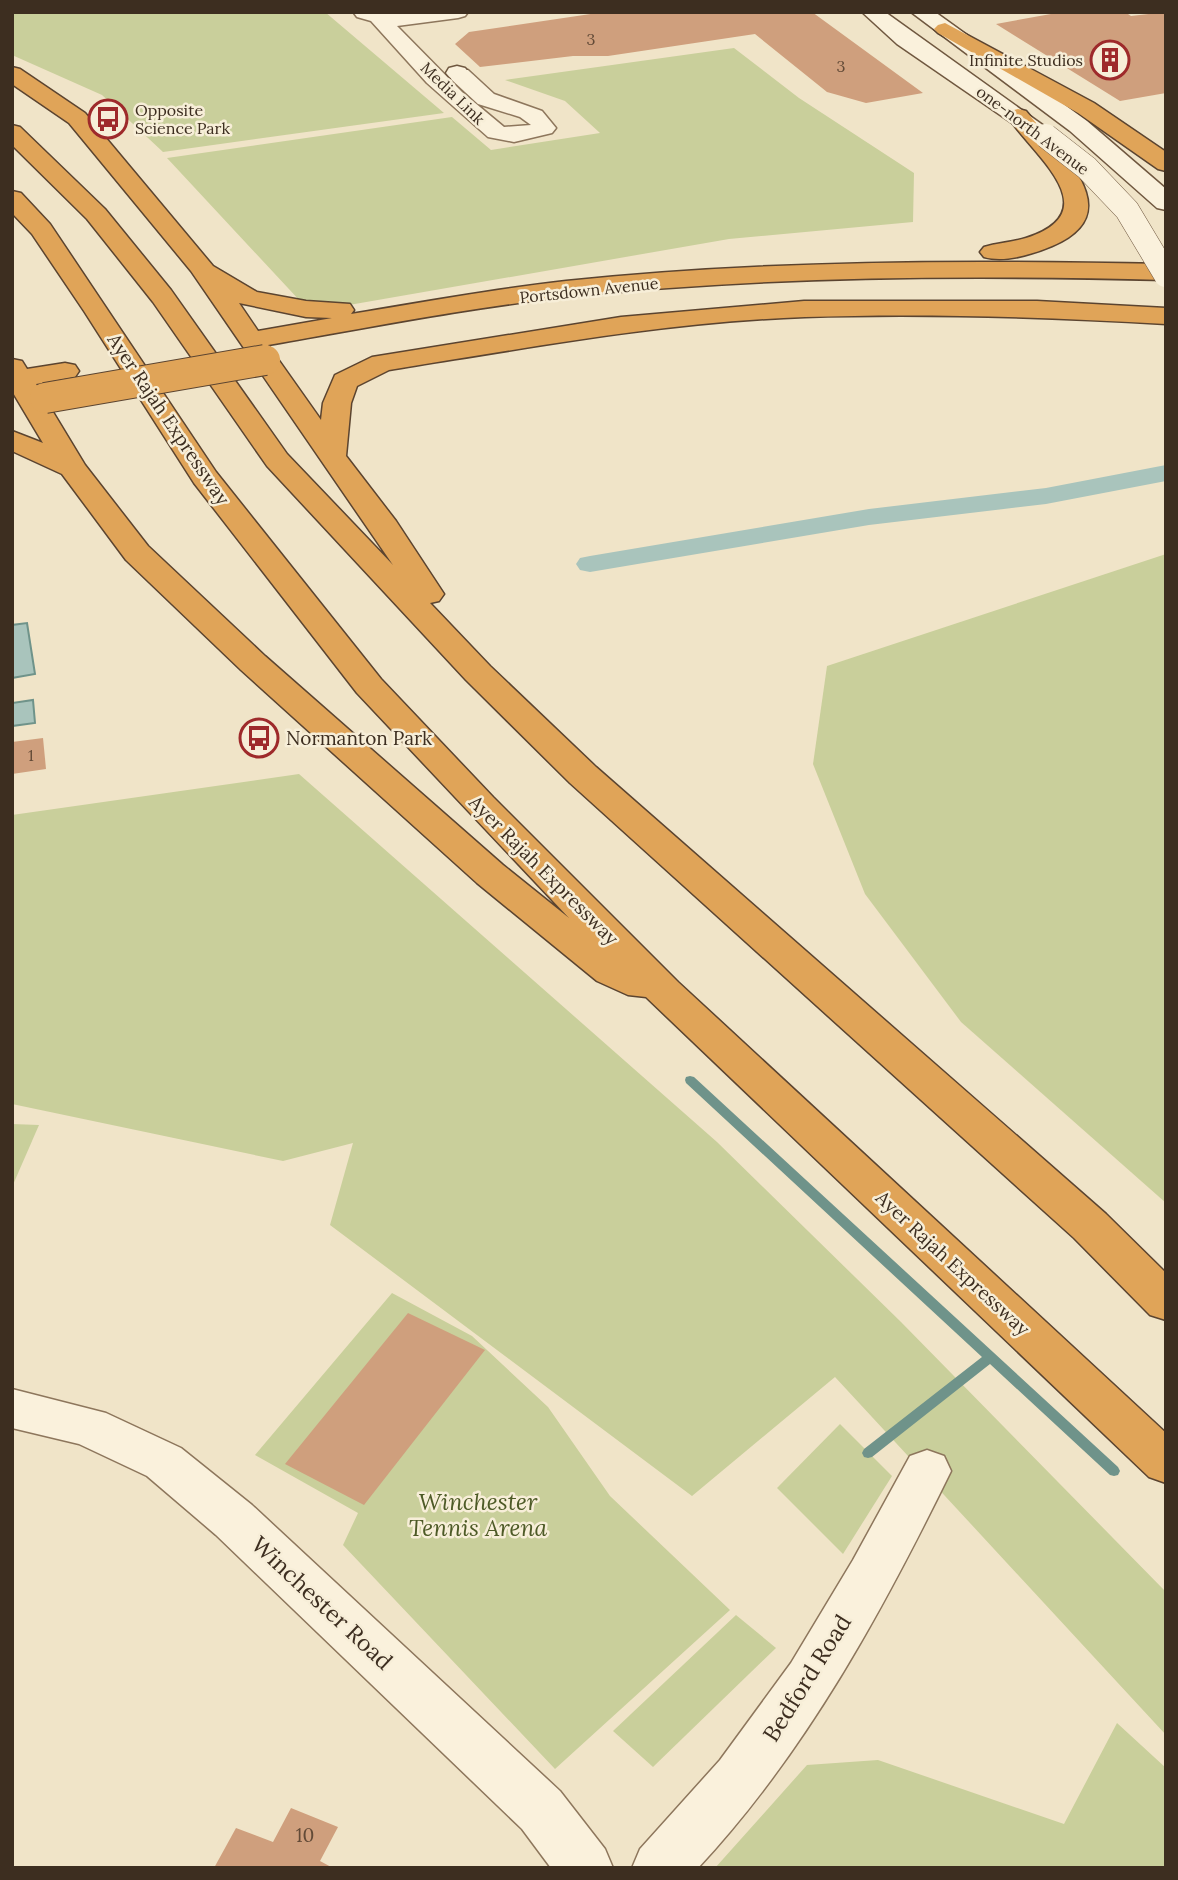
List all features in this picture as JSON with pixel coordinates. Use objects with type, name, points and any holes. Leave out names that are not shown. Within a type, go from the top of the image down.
[{"type":"highway","points":[[945,29],[1093,112],[1142,144],[1166,164]]},
{"type":"highway","points":[[12,75],[77,118],[200,266],[331,456],[385,528],[478,673]]},
{"type":"highway","points":[[820,273],[867,265],[1029,247],[1062,230],[1073,220],[1079,206],[1075,188],[1018,117]]},
{"type":"highway","points":[[12,132],[96,214],[162,296],[277,460],[478,673],[583,775],[1090,1226],[1166,1302]]},
{"type":"highway","name":"Ayer Rajah Expressway","points":[[12,198],[41,229],[204,477],[369,686],[480,805],[664,992],[1166,1463]]},
{"type":"highway","points":[[200,266],[249,298],[306,309],[416,323]]},
{"type":"highway","name":"Portsdown Avenue","points":[[23,386],[416,323],[548,311],[611,295],[820,273],[1025,268],[1166,273]]},
{"type":"highway","name":"Portsdown Avenue","points":[[611,295],[943,291],[1166,296]]},
{"type":"highway","points":[[345,381],[382,363],[621,325],[804,309],[1037,309],[1166,316]]},
{"type":"highway","points":[[331,456],[337,403],[345,381],[367,358],[416,323]]},
{"type":"highway","points":[[23,386],[72,468],[136,553],[227,640],[490,874],[611,972],[664,992]]},
{"type":"highway","points":[[12,440],[72,468]]},
{"type":"street","points":[[377,14],[395,20],[458,12]]},
{"type":"street","name":"one-north Avenue","points":[[873,12],[905,39],[1046,136],[1087,168],[1127,210],[1166,273]]},
{"type":"street","name":"one-north Avenue","points":[[921,12],[1085,130],[1124,162],[1166,203]]},
{"type":"street","name":"Media Link","points":[[377,14],[384,26],[495,132],[504,135],[544,128],[540,119],[528,111],[489,101],[417,36],[416,26],[429,16]]},
{"type":"street","name":"Winchester Road","points":[[12,1408],[89,1427],[164,1462],[234,1520],[541,1810],[585,1868]]},
{"type":"street","name":"Bedford Road","points":[[660,1868],[739,1781],[795,1704],[927,1471]]},
{"type":"green space","points":[[12,12],[325,12],[444,113],[163,152],[102,95],[12,55]]},
{"type":"green space","points":[[734,48],[799,98],[914,173],[913,222],[729,239],[349,305],[301,302],[167,158],[452,117],[491,150],[600,133],[565,101],[505,80]]},
{"type":"green space","points":[[1166,554],[1166,1203],[961,1022],[865,894],[813,764],[827,666]]},
{"type":"green space","points":[[299,774],[717,1142],[901,1322],[1166,1592],[1166,1735],[835,1377],[692,1496],[330,1225],[353,1143],[283,1161],[12,1104],[12,815]]},
{"type":"green space","points":[[12,1124],[39,1125],[12,1187]]},
{"type":"green space","name":"Winchester Tennis Arena","points":[[392,1293],[472,1336],[548,1407],[610,1496],[730,1610],[555,1769],[343,1545],[358,1513],[255,1455]]},
{"type":"green space","points":[[840,1424],[892,1476],[843,1554],[777,1488]]},
{"type":"green space","points":[[736,1615],[776,1648],[653,1767],[613,1731]]},
{"type":"green space","points":[[1117,1723],[1166,1768],[1166,1868],[715,1868],[807,1765],[878,1760],[1064,1824]]},
{"type":"water","points":[[27,623],[35,674],[12,678],[12,625]]},
{"type":"water","points":[[33,700],[35,723],[12,726],[12,703]]},
{"type":"building","points":[[604,12],[812,12],[923,93],[866,103],[827,92],[755,34],[608,56],[573,56],[480,67],[455,44],[469,32]]},
{"type":"building","name":"Infinite Studios","points":[[1062,12],[1125,12],[1131,16],[1166,12],[1166,93],[1120,101],[996,24]]},
{"type":"building","points":[[43,738],[46,769],[12,774],[12,742]]},
{"type":"building","points":[[408,1313],[485,1350],[364,1505],[285,1464]]},
{"type":"building","points":[[291,1808],[338,1827],[320,1861],[333,1868],[214,1868],[236,1828],[273,1842]]},
{"type":"waterway","points":[[590,564],[869,517],[1046,496],[1166,473]]},
{"type":"waterway","points":[[690,1080],[1114,1471]]},
{"type":"waterway","points":[[868,1453],[990,1357]]},
{"type":"place","name":"Infinite Studios","points":[[1110,60]]},
{"type":"place","name":"Opposite Science Park","points":[[108,119]]},
{"type":"place","name":"Normanton Park","points":[[259,738]]}]
